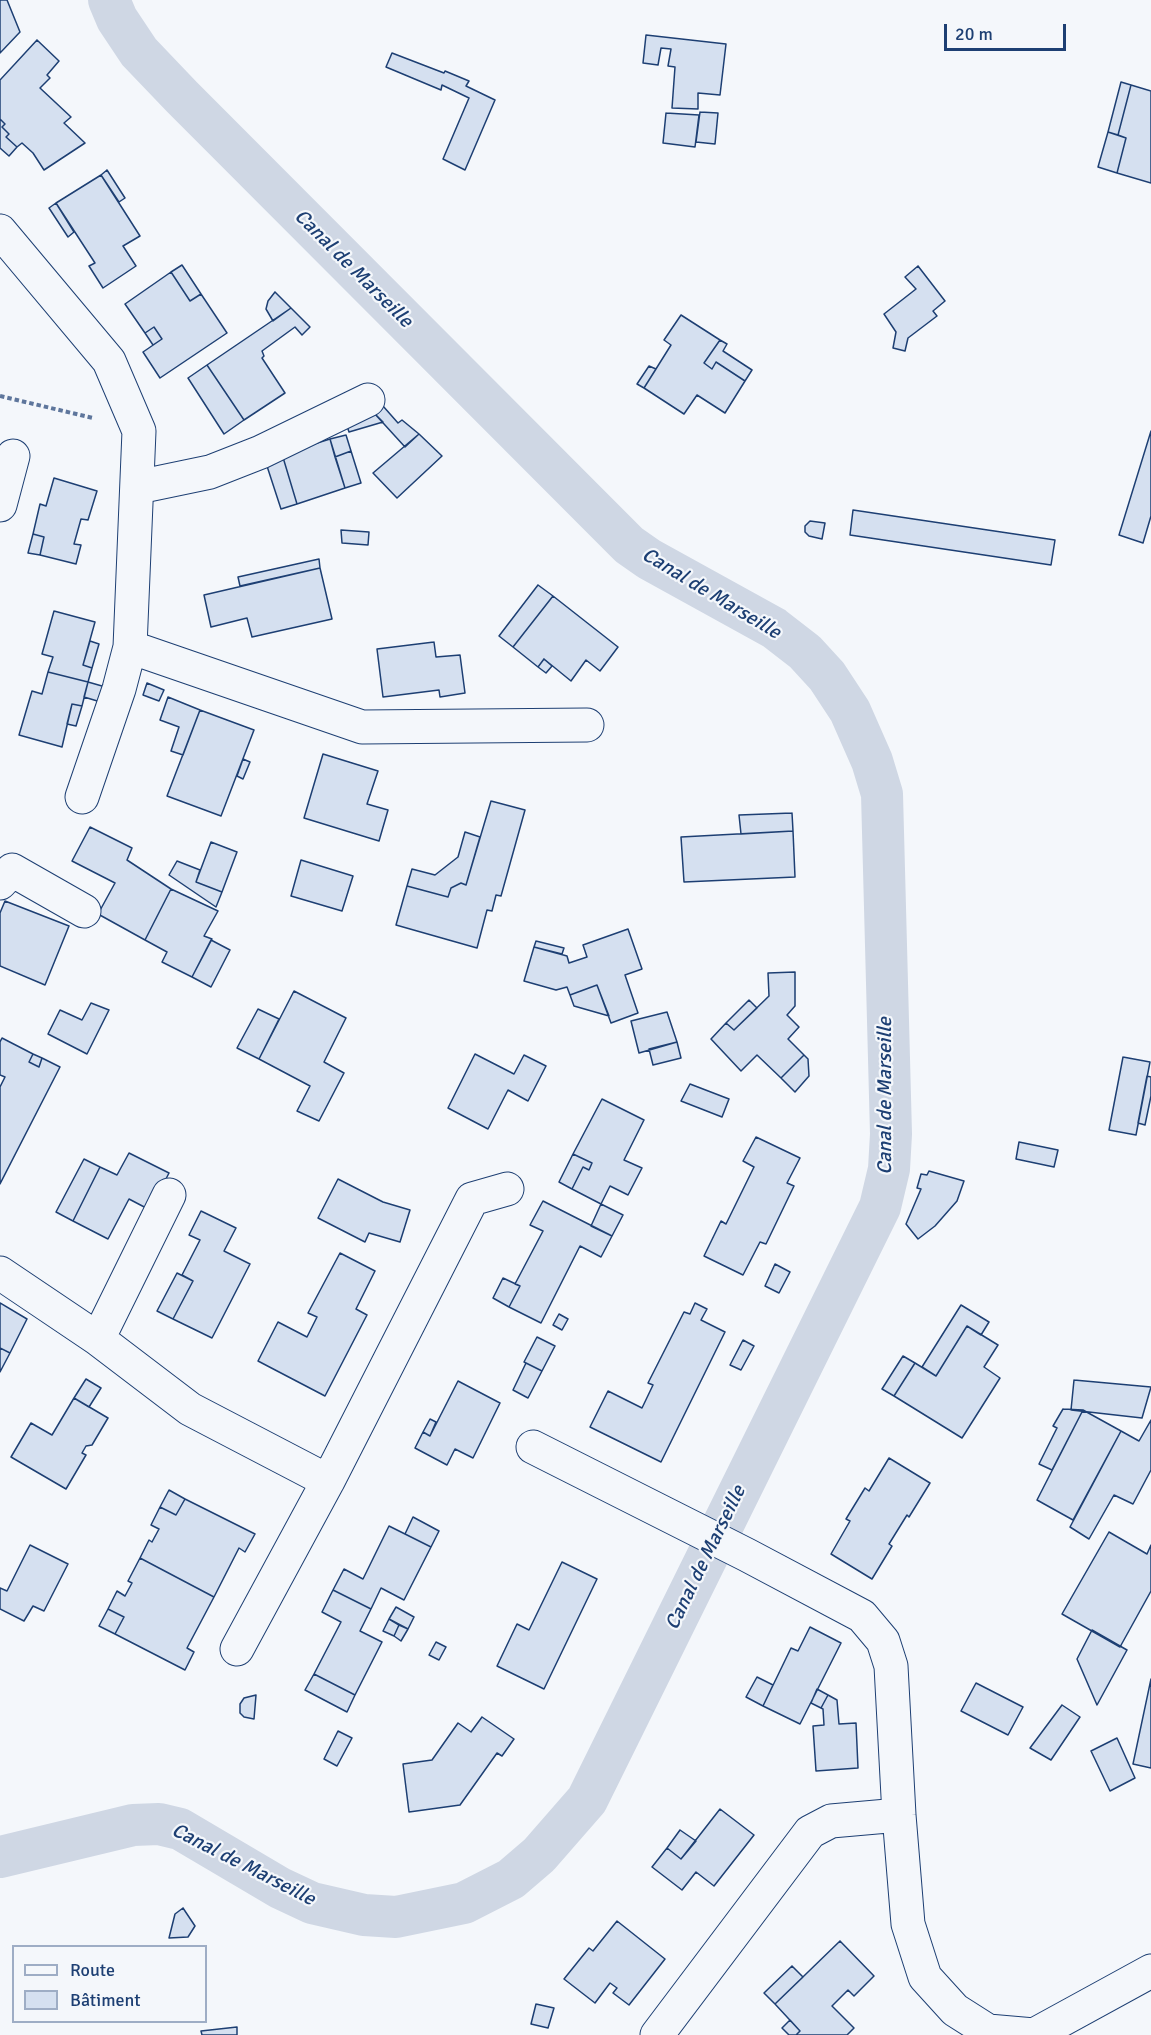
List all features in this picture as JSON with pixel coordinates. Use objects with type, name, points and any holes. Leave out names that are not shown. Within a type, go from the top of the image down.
[{"type":"street","points":[[0,231],[110,361],[139,431],[130,647],[119,689],[82,797]]},
{"type":"street","points":[[138,487],[210,472],[261,452],[368,400]]},
{"type":"street","points":[[0,505],[13,456]]},
{"type":"street","points":[[130,647],[362,727],[587,724]]},
{"type":"street","points":[[0,883],[12,870],[84,911]]},
{"type":"street","points":[[237,1649],[328,1481],[472,1199],[507,1189]]},
{"type":"street","points":[[98,1339],[169,1195]]},
{"type":"street","points":[[0,1273],[98,1339],[190,1409],[328,1481]]},
{"type":"street","points":[[533,1447],[862,1616],[883,1641],[891,1666],[899,1815],[908,1924],[925,1977],[955,2010],[988,2031],[1034,2035],[1151,1971]]},
{"type":"street","points":[[657,2035],[810,1832],[831,1821],[899,1815]]},
{"type":"path","points":[[0,396],[74,412],[139,431]]},
{"type":"building","points":[[0,0],[7,0],[20,32],[0,53]]},
{"type":"building","points":[[646,35],[726,44],[720,95],[698,93],[698,109],[672,108],[675,67],[668,66],[671,49],[661,48],[658,65],[643,63]]},
{"type":"building","points":[[37,40],[59,61],[47,75],[50,78],[40,88],[71,117],[64,123],[85,143],[44,170],[33,153],[22,143],[17,147],[6,137],[9,134],[2,127],[5,124],[0,119],[0,80]]},
{"type":"building","points":[[392,53],[469,81],[466,86],[495,100],[465,170],[443,159],[469,98],[442,85],[441,90],[386,67]]},
{"type":"building","points":[[1121,82],[1131,85],[1118,135],[1108,132]]},
{"type":"building","points":[[1131,85],[1151,91],[1151,183],[1117,173],[1126,138],[1118,135]]},
{"type":"building","points":[[700,112],[718,113],[715,144],[696,142]]},
{"type":"building","points":[[666,113],[699,115],[695,147],[663,143]]},
{"type":"building","points":[[0,119],[5,124],[2,127],[9,134],[6,137],[17,147],[9,156],[0,148]]},
{"type":"building","points":[[1108,132],[1126,138],[1117,173],[1098,167]]},
{"type":"building","points":[[107,170],[125,198],[119,202],[101,175]]},
{"type":"building","points":[[101,175],[140,236],[123,246],[136,266],[103,288],[89,266],[95,263],[56,203]]},
{"type":"building","points":[[56,203],[74,232],[68,237],[49,208]]},
{"type":"building","points":[[182,265],[201,294],[190,301],[171,272]]},
{"type":"building","points":[[918,266],[945,301],[933,311],[937,316],[908,338],[905,351],[893,348],[896,332],[884,314],[916,289],[905,277]]},
{"type":"building","points":[[171,272],[190,301],[201,294],[227,333],[160,378],[143,352],[162,339],[154,327],[145,333],[125,304]]},
{"type":"building","points":[[275,292],[291,308],[273,321],[266,309],[268,301]]},
{"type":"building","points":[[291,308],[310,327],[302,335],[295,327],[262,351],[264,356],[262,358],[285,393],[244,420],[207,365]]},
{"type":"building","points":[[681,315],[720,340],[704,363],[712,369],[716,362],[745,381],[725,413],[697,395],[684,414],[644,388],[671,345],[664,340]]},
{"type":"building","points":[[154,327],[162,339],[153,345],[145,333]]},
{"type":"building","points":[[720,340],[727,344],[723,351],[752,370],[745,381],[716,362],[712,369],[704,363]]},
{"type":"building","points":[[207,365],[244,420],[224,434],[188,378]]},
{"type":"building","points":[[649,366],[656,369],[644,388],[637,384]]},
{"type":"building","points":[[383,406],[398,423],[402,420],[419,434],[405,447],[374,413]]},
{"type":"building","points":[[374,413],[383,422],[349,432],[345,420]]},
{"type":"building","points":[[1151,431],[1151,516],[1143,543],[1119,535]]},
{"type":"building","points":[[419,434],[442,456],[397,498],[373,473]]},
{"type":"building","points":[[346,435],[351,451],[335,457],[330,439]]},
{"type":"building","points":[[330,439],[345,488],[297,504],[282,454]]},
{"type":"building","points":[[351,451],[361,483],[345,488],[335,457]]},
{"type":"building","points":[[282,454],[297,504],[281,509],[265,460]]},
{"type":"building","points":[[54,478],[97,491],[88,520],[81,519],[74,544],[81,545],[76,564],[40,555],[44,537],[33,534],[40,504],[46,506]]},
{"type":"building","points":[[853,510],[1055,540],[1051,565],[850,535]]},
{"type":"building","points":[[810,521],[825,523],[822,539],[809,536],[805,532],[805,526]]},
{"type":"building","points":[[341,530],[369,532],[368,545],[342,543]]},
{"type":"building","points":[[33,534],[44,537],[40,555],[28,553]]},
{"type":"building","points":[[319,559],[320,568],[240,586],[238,577]]},
{"type":"building","points":[[320,568],[332,619],[252,637],[247,618],[211,627],[204,595]]},
{"type":"building","points":[[538,585],[553,596],[513,647],[499,636]]},
{"type":"building","points":[[553,596],[618,647],[600,671],[586,660],[571,681],[544,659],[538,667],[513,647]]},
{"type":"building","points":[[54,611],[95,622],[83,665],[92,668],[88,682],[48,672],[53,657],[42,654]]},
{"type":"building","points":[[90,641],[99,644],[92,668],[83,665]]},
{"type":"building","points":[[434,642],[436,657],[460,655],[465,693],[440,697],[439,690],[383,697],[377,649]]},
{"type":"building","points":[[544,659],[552,666],[546,673],[538,667]]},
{"type":"building","points":[[48,672],[88,682],[82,706],[72,704],[62,747],[19,735],[32,691],[42,694]]},
{"type":"building","points":[[88,682],[109,688],[104,703],[84,697]]},
{"type":"building","points":[[147,683],[164,690],[159,701],[143,695]]},
{"type":"building","points":[[168,697],[200,710],[183,755],[171,751],[179,727],[160,720]]},
{"type":"building","points":[[72,704],[82,706],[76,726],[67,724]]},
{"type":"building","points":[[200,710],[254,730],[221,816],[167,796]]},
{"type":"building","points":[[323,754],[378,771],[367,804],[388,810],[379,841],[304,818]]},
{"type":"building","points":[[243,759],[250,762],[243,779],[237,776]]},
{"type":"building","points":[[491,801],[525,810],[501,896],[496,895],[492,911],[487,910],[477,948],[396,925],[407,886],[448,897],[451,888],[461,883],[466,885]]},
{"type":"building","points":[[792,813],[793,831],[741,834],[739,815]]},
{"type":"building","points":[[90,827],[132,848],[127,860],[171,889],[145,940],[98,914],[115,883],[72,861]]},
{"type":"building","points":[[793,831],[795,877],[684,882],[681,837]]},
{"type":"building","points":[[465,832],[480,837],[466,885],[461,883],[451,888],[448,897],[407,886],[412,869],[435,875],[458,857]]},
{"type":"building","points":[[211,842],[237,852],[222,892],[196,882]]},
{"type":"building","points":[[301,860],[353,876],[342,911],[291,896]]},
{"type":"building","points":[[177,861],[200,870],[196,882],[222,892],[216,907],[169,875]]},
{"type":"building","points":[[171,889],[218,911],[204,936],[212,939],[192,977],[162,962],[167,952],[145,940]]},
{"type":"building","points":[[5,901],[69,926],[45,985],[0,966],[0,913]]},
{"type":"building","points":[[628,929],[642,969],[625,975],[638,1013],[611,1023],[597,985],[570,995],[567,987],[556,990],[524,981],[534,947],[567,956],[569,963],[587,957],[583,945]]},
{"type":"building","points":[[211,940],[230,950],[211,987],[192,977]]},
{"type":"building","points":[[536,941],[564,948],[562,954],[534,947]]},
{"type":"building","points":[[795,972],[795,1006],[787,1015],[799,1027],[788,1039],[804,1055],[781,1078],[757,1055],[741,1071],[711,1039],[726,1023],[734,1030],[769,996],[768,973]]},
{"type":"building","points":[[597,985],[609,1016],[574,1006],[570,995]]},
{"type":"building","points":[[294,991],[346,1018],[324,1062],[344,1073],[319,1121],[297,1111],[310,1086],[259,1059]]},
{"type":"building","points":[[749,1000],[757,1008],[734,1030],[726,1023]]},
{"type":"building","points":[[91,1003],[109,1010],[87,1054],[48,1034],[60,1010],[82,1020]]},
{"type":"building","points":[[258,1009],[279,1019],[259,1059],[237,1048]]},
{"type":"building","points":[[667,1012],[677,1042],[639,1053],[631,1021]]},
{"type":"building","points":[[2,1038],[33,1054],[29,1062],[39,1067],[42,1058],[60,1067],[0,1184],[0,1087],[5,1077],[0,1075]]},
{"type":"building","points":[[677,1042],[681,1058],[653,1065],[649,1049]]},
{"type":"building","points":[[33,1054],[42,1058],[39,1067],[29,1062]]},
{"type":"building","points":[[475,1054],[514,1074],[524,1055],[546,1066],[528,1101],[508,1090],[488,1129],[448,1108]]},
{"type":"building","points":[[804,1055],[808,1059],[809,1076],[795,1092],[781,1078]]},
{"type":"building","points":[[1123,1057],[1150,1062],[1136,1135],[1109,1130]]},
{"type":"building","points":[[1147,1076],[1151,1077],[1151,1096],[1145,1125],[1138,1123]]},
{"type":"building","points":[[690,1084],[729,1099],[722,1117],[681,1101]]},
{"type":"building","points":[[602,1099],[644,1120],[624,1160],[642,1168],[628,1195],[610,1186],[601,1204],[572,1189],[583,1167],[589,1170],[592,1163],[573,1154]]},
{"type":"building","points":[[756,1137],[800,1158],[787,1183],[794,1186],[766,1244],[760,1242],[743,1275],[704,1256],[721,1221],[726,1224],[754,1167],[743,1161]]},
{"type":"building","points":[[1019,1142],[1058,1150],[1054,1167],[1016,1159]]},
{"type":"building","points":[[129,1153],[169,1173],[150,1210],[129,1199],[108,1239],[73,1221],[100,1167],[117,1175]]},
{"type":"building","points":[[573,1154],[592,1163],[589,1170],[583,1167],[572,1189],[559,1182]]},
{"type":"building","points":[[84,1159],[100,1167],[73,1221],[56,1212]]},
{"type":"building","points":[[929,1171],[964,1181],[957,1201],[935,1226],[918,1239],[906,1224],[921,1189],[917,1188],[921,1174],[927,1175]]},
{"type":"building","points":[[338,1179],[383,1202],[410,1210],[400,1242],[369,1233],[365,1242],[318,1218]]},
{"type":"building","points":[[543,1201],[612,1236],[601,1257],[580,1246],[541,1323],[509,1307],[520,1286],[515,1284],[543,1231],[530,1225]]},
{"type":"building","points":[[601,1204],[623,1215],[612,1236],[591,1226]]},
{"type":"building","points":[[201,1211],[236,1228],[224,1251],[250,1264],[212,1338],[173,1319],[193,1281],[182,1275],[200,1240],[189,1235]]},
{"type":"building","points":[[340,1253],[375,1271],[356,1309],[367,1315],[325,1396],[258,1361],[278,1322],[307,1337],[317,1317],[308,1313]]},
{"type":"building","points":[[775,1264],[790,1272],[779,1293],[765,1286]]},
{"type":"building","points":[[177,1273],[193,1281],[173,1319],[157,1311]]},
{"type":"building","points":[[503,1278],[520,1286],[509,1307],[493,1298]]},
{"type":"building","points":[[0,1303],[27,1319],[10,1353],[0,1348]]},
{"type":"building","points":[[695,1303],[707,1309],[701,1320],[725,1332],[661,1462],[590,1427],[608,1391],[642,1408],[653,1385],[648,1383],[684,1312],[690,1314]]},
{"type":"building","points":[[961,1305],[989,1322],[981,1335],[967,1326],[936,1376],[922,1367]]},
{"type":"building","points":[[559,1314],[568,1319],[562,1330],[553,1325]]},
{"type":"building","points":[[967,1326],[998,1345],[984,1367],[1000,1378],[962,1438],[894,1396],[915,1363],[936,1376]]},
{"type":"building","points":[[537,1337],[555,1346],[542,1371],[524,1362]]},
{"type":"building","points":[[743,1340],[754,1346],[741,1370],[730,1365]]},
{"type":"building","points":[[0,1348],[10,1353],[0,1372]]},
{"type":"building","points":[[903,1356],[915,1363],[894,1396],[882,1389]]},
{"type":"building","points":[[526,1363],[542,1371],[528,1398],[513,1390]]},
{"type":"building","points":[[86,1379],[101,1388],[89,1407],[74,1398]]},
{"type":"building","points":[[1074,1380],[1151,1387],[1142,1418],[1071,1410]]},
{"type":"building","points":[[458,1381],[500,1403],[473,1458],[455,1449],[447,1465],[415,1448],[423,1432],[430,1436]]},
{"type":"building","points":[[74,1398],[108,1418],[92,1445],[86,1446],[82,1453],[86,1455],[66,1489],[11,1457],[31,1423],[52,1435]]},
{"type":"building","points":[[1063,1409],[1083,1410],[1052,1470],[1039,1464],[1057,1428],[1053,1426]]},
{"type":"building","points":[[1083,1410],[1121,1431],[1073,1520],[1037,1500]]},
{"type":"building","points":[[430,1419],[436,1422],[430,1436],[423,1432]]},
{"type":"building","points":[[1151,1420],[1151,1470],[1133,1504],[1114,1495],[1089,1539],[1070,1527],[1121,1431],[1139,1441]]},
{"type":"building","points":[[889,1458],[930,1483],[889,1544],[892,1546],[872,1579],[831,1554],[850,1521],[846,1519],[865,1488],[869,1491]]},
{"type":"building","points":[[169,1490],[185,1499],[176,1515],[160,1507]]},
{"type":"building","points":[[185,1499],[255,1534],[245,1552],[239,1548],[214,1597],[140,1558],[149,1540],[152,1542],[159,1529],[151,1525],[160,1507],[176,1515]]},
{"type":"building","points":[[413,1517],[439,1531],[431,1547],[405,1534]]},
{"type":"building","points":[[389,1526],[431,1547],[404,1600],[381,1588],[371,1609],[333,1590],[344,1569],[363,1579]]},
{"type":"building","points":[[1109,1532],[1147,1554],[1151,1545],[1151,1591],[1120,1647],[1062,1614]]},
{"type":"building","points":[[30,1545],[68,1564],[44,1611],[33,1606],[24,1621],[0,1609],[0,1588],[7,1591]]},
{"type":"building","points":[[140,1558],[214,1597],[187,1648],[194,1652],[185,1670],[115,1634],[124,1617],[108,1609],[117,1591],[125,1596],[132,1583],[128,1581]]},
{"type":"building","points":[[562,1562],[597,1579],[544,1689],[497,1666],[517,1624],[529,1630]]},
{"type":"building","points":[[333,1590],[371,1609],[360,1631],[382,1642],[355,1695],[314,1674],[341,1622],[322,1612]]},
{"type":"building","points":[[396,1607],[414,1617],[408,1629],[389,1619]]},
{"type":"building","points":[[108,1609],[124,1617],[115,1634],[99,1626]]},
{"type":"building","points":[[389,1619],[399,1625],[394,1636],[383,1631]]},
{"type":"building","points":[[399,1625],[408,1629],[401,1641],[394,1636]]},
{"type":"building","points":[[810,1627],[841,1643],[800,1724],[763,1706],[791,1648],[798,1651]]},
{"type":"building","points":[[1092,1630],[1127,1650],[1097,1705],[1077,1659]]},
{"type":"building","points":[[436,1642],[446,1647],[439,1660],[429,1655]]},
{"type":"building","points":[[314,1674],[355,1695],[347,1712],[305,1690]]},
{"type":"building","points":[[757,1677],[773,1685],[763,1706],[746,1697]]},
{"type":"building","points":[[1151,1679],[1151,1768],[1133,1764]]},
{"type":"building","points":[[976,1683],[1023,1707],[1008,1735],[961,1711]]},
{"type":"building","points":[[817,1689],[828,1695],[821,1708],[811,1703]]},
{"type":"building","points":[[256,1695],[254,1719],[244,1717],[240,1713],[240,1704],[244,1698]]},
{"type":"building","points":[[828,1695],[837,1700],[839,1724],[856,1723],[858,1768],[816,1771],[813,1726],[824,1725],[821,1708]]},
{"type":"building","points":[[1062,1705],[1080,1717],[1051,1760],[1030,1748]]},
{"type":"building","points":[[482,1717],[514,1739],[502,1756],[497,1753],[460,1805],[409,1812],[403,1764],[432,1760],[458,1723],[471,1732]]},
{"type":"building","points":[[338,1731],[352,1738],[337,1766],[324,1759]]},
{"type":"building","points":[[1117,1738],[1135,1778],[1110,1791],[1091,1751]]},
{"type":"building","points":[[720,1809],[754,1835],[714,1886],[696,1872],[682,1890],[652,1867],[667,1848],[681,1859]]},
{"type":"building","points":[[680,1830],[696,1841],[681,1859],[667,1848]]},
{"type":"building","points":[[183,1908],[195,1926],[188,1937],[169,1938],[175,1914]]},
{"type":"building","points":[[617,1921],[665,1959],[629,2005],[613,1993],[617,1988],[610,1983],[595,2003],[564,1979],[589,1948],[593,1951]]},
{"type":"building","points":[[840,1941],[874,1976],[854,1996],[848,1990],[832,2006],[854,2028],[847,2035],[796,2035],[800,2031],[775,2004]]},
{"type":"building","points":[[792,1966],[803,1977],[775,2004],[764,1993]]},
{"type":"building","points":[[536,2004],[554,2008],[548,2028],[531,2024]]},
{"type":"building","points":[[790,2020],[800,2031],[796,2035],[789,2035],[782,2028]]},
{"type":"building","points":[[237,2027],[237,2035],[202,2035],[201,2031]]},
{"type":"waterway","name":"Canal de Marseille","points":[[0,1857],[133,1825],[159,1824],[180,1829],[280,1888],[312,1903],[364,1915],[396,1917],[464,1903],[511,1879],[539,1855],[587,1800],[880,1207],[889,1169],[891,1134],[882,794],[872,761],[850,711],[827,676],[805,652],[774,628],[649,559],[629,545],[139,52],[117,19],[109,0]]}]
